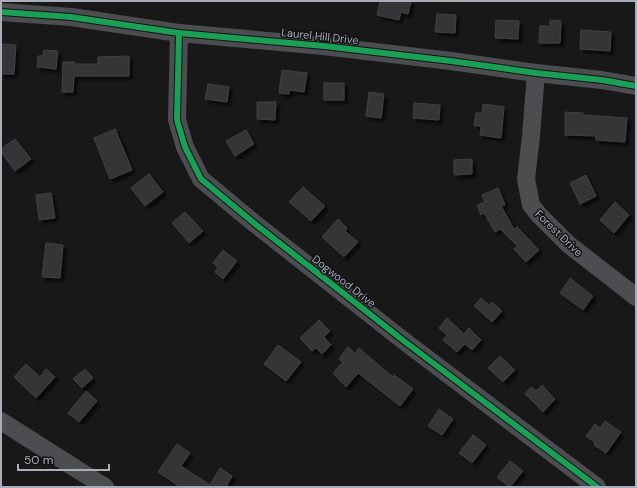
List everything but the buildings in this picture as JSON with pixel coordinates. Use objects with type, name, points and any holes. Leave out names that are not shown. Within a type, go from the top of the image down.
[{"type":"street","name":"Laurel Hill Drive","points":[[1,12],[71,17],[179,33],[324,46],[602,80],[636,86]]},
{"type":"street","name":"Dogwood Drive","points":[[179,33],[177,120],[185,147],[201,179],[254,223],[404,341],[597,487]]},
{"type":"street","name":"Forest Drive","points":[[536,73],[526,179],[531,205],[568,244],[636,297]]},
{"type":"street","points":[[1,421],[105,487]]},
{"type":"cycle path","points":[[1,12],[71,17],[179,33],[324,46],[602,80],[636,86]]},
{"type":"cycle path","points":[[179,33],[177,120],[185,147],[201,179],[254,223],[404,341],[597,487]]}]
